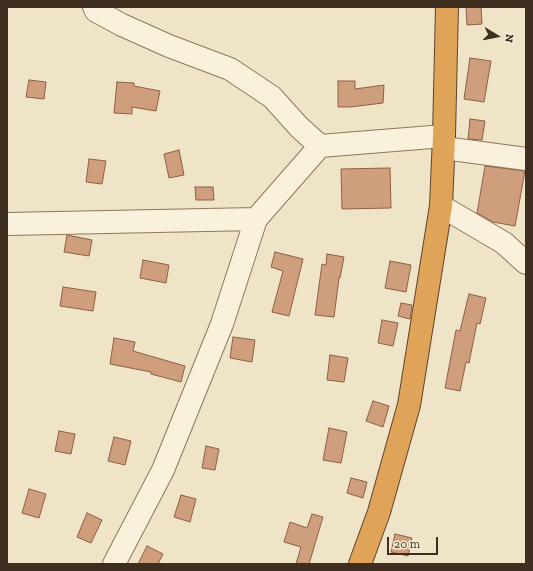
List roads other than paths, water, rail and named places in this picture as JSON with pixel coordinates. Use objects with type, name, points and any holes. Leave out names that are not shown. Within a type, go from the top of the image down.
[{"type":"highway","points":[[360,564],[379,512],[409,405],[441,206],[447,7]]},
{"type":"street","points":[[94,7],[96,11],[122,25],[169,46],[230,69],[272,96],[299,127],[320,146],[444,142],[526,159]]},
{"type":"street","points":[[114,564],[168,456],[222,324],[256,219],[320,146]]},
{"type":"street","points":[[441,206],[504,243],[526,263]]},
{"type":"street","points":[[7,224],[256,219]]}]
